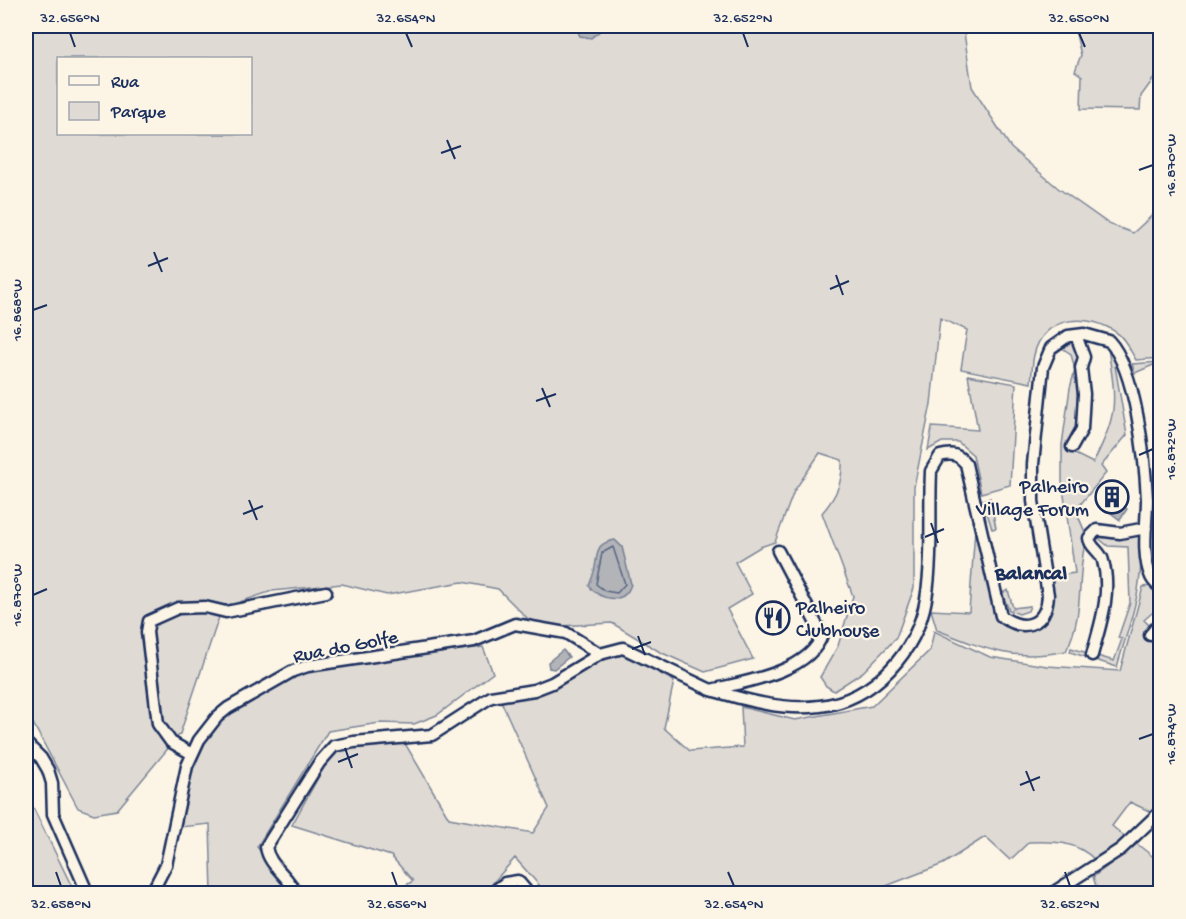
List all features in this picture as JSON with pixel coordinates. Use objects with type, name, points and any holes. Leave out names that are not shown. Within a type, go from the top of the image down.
[{"type":"street","points":[[1071,447],[1082,429],[1084,394],[1081,368],[1084,357],[1076,335]]},
{"type":"street","points":[[296,894],[292,885],[271,862],[267,847],[319,763],[334,746],[432,735],[491,697],[534,690],[552,683],[600,654],[623,648],[711,690],[760,704],[821,706],[855,695],[894,666],[914,637],[923,610],[928,567],[931,471],[940,456],[955,454],[966,464],[1001,616],[1012,624],[1023,625],[1041,618],[1047,609],[1048,595],[1033,501],[1041,383],[1043,367],[1052,348],[1059,341],[1076,335],[1092,335],[1109,340],[1123,362],[1141,439],[1151,578],[1161,587]]},
{"type":"street","points":[[1092,655],[1106,591],[1102,557],[1090,544],[1089,538],[1097,530],[1120,533],[1146,528]]},
{"type":"street","points":[[711,690],[784,670],[805,657],[820,643],[822,634],[778,551]]},
{"type":"street","points":[[192,753],[171,742],[158,724],[147,632],[149,621],[178,608],[205,607],[226,612],[326,592]]},
{"type":"street","points":[[1150,635],[1161,623]]},
{"type":"street","name":"Rua do Golfe","points":[[151,894],[166,865],[192,753],[211,724],[228,708],[293,671],[308,666],[474,641],[515,624],[566,633],[600,654]]},
{"type":"street","points":[[26,742],[41,758],[48,770],[52,783],[53,814],[88,894]]},
{"type":"street","points":[[1051,894],[1121,849],[1161,812]]},
{"type":"street","points":[[491,894],[511,881],[518,881],[529,894]]},
{"type":"green space","points":[[26,26],[963,26],[972,87],[1011,148],[1058,188],[1109,224],[1133,233],[1156,212],[1160,214],[1160,358],[1136,360],[1123,338],[1106,326],[1081,320],[1068,321],[1047,332],[1039,342],[1034,355],[1031,383],[961,369],[967,330],[940,318],[931,404],[914,487],[914,588],[896,638],[863,672],[834,691],[826,686],[820,677],[838,646],[853,596],[822,513],[838,489],[842,460],[820,453],[794,491],[775,542],[760,547],[735,562],[752,594],[727,609],[753,659],[705,672],[660,652],[612,623],[560,626],[530,621],[498,589],[462,582],[387,595],[342,584],[272,591],[222,608],[180,734],[117,810],[94,814],[78,808],[26,710]]},
{"type":"green space","points":[[1074,26],[1158,26],[1156,50],[1160,51],[1160,70],[1141,96],[1140,110],[1081,109],[1082,76],[1075,71],[1081,55]]},
{"type":"green space","points":[[1074,342],[1079,358],[1077,429],[1067,442],[1067,450],[1093,463],[1107,432],[1114,395],[1108,348],[1120,364],[1115,366],[1127,435],[1101,466],[1106,473],[1075,511],[1091,548],[1084,548],[1078,613],[1072,638],[1066,651],[1030,655],[1000,652],[937,630],[931,610],[969,612],[975,529],[995,617],[1014,631],[1034,629],[1045,616],[1052,599],[1052,576],[1075,573],[1062,481],[1062,445],[1070,388],[1075,370],[1071,354],[1062,348],[1067,343]]},
{"type":"green space","points":[[1160,362],[1135,373],[1132,364]]},
{"type":"green space","points":[[968,375],[1016,384],[1010,485],[981,493],[973,455],[958,442],[942,442],[928,450],[932,427],[978,430]]},
{"type":"green space","points":[[990,498],[996,528],[992,529],[983,500]]},
{"type":"green space","points":[[1097,532],[1139,533],[1141,567],[1139,584],[1117,667],[1070,652],[1071,648],[1114,661],[1122,639],[1118,638],[1130,603],[1128,547],[1108,546],[1097,537]]},
{"type":"green space","points":[[1152,586],[1160,593],[1160,606],[1144,620],[1149,625],[1144,637],[1151,640],[1160,629],[1160,703],[1156,718],[1160,719],[1160,800],[1151,812],[1130,802],[1112,826],[1125,837],[1095,860],[1072,846],[1056,842],[1029,842],[1010,860],[985,837],[943,864],[868,893],[547,894],[515,858],[484,893],[391,894],[413,881],[391,856],[292,825],[335,747],[403,740],[449,818],[533,833],[549,808],[501,701],[527,697],[545,691],[590,662],[608,654],[619,651],[674,681],[664,728],[690,751],[743,747],[741,707],[795,720],[872,706],[930,650],[934,631],[990,657],[1047,666],[1120,671],[1143,587]]},
{"type":"green space","points":[[1008,590],[1013,608],[1030,606],[1028,611],[1019,614],[1009,610],[1002,593]]},
{"type":"green space","points":[[483,647],[493,673],[437,715],[414,724],[380,723],[328,731],[257,847],[289,887],[288,893],[212,893],[210,824],[180,827],[194,757],[222,717],[306,670]]},
{"type":"green space","points":[[26,793],[75,893],[26,893]]},
{"type":"green space","points":[[1137,844],[1156,859],[1160,854],[1160,878],[1149,893],[1085,893],[1096,886],[1093,877]]},
{"type":"water","points":[[581,26],[599,26],[600,31],[591,38],[580,36],[578,32]]},
{"type":"water","points":[[1106,493],[1127,509],[1120,520],[1099,504],[1100,497]]},
{"type":"water","points":[[615,540],[622,547],[631,584],[624,595],[612,598],[600,595],[589,586],[599,549],[604,543]]},
{"type":"water","points":[[563,650],[569,657],[554,669],[549,668],[548,662]]},
{"type":"place","name":"Palheiro Village Forum","points":[[1112,497]]},
{"type":"place","name":"Palheiro Clubhouse","points":[[773,618]]},
{"type":"district","name":"Balancal","points":[[1031,572]]}]
